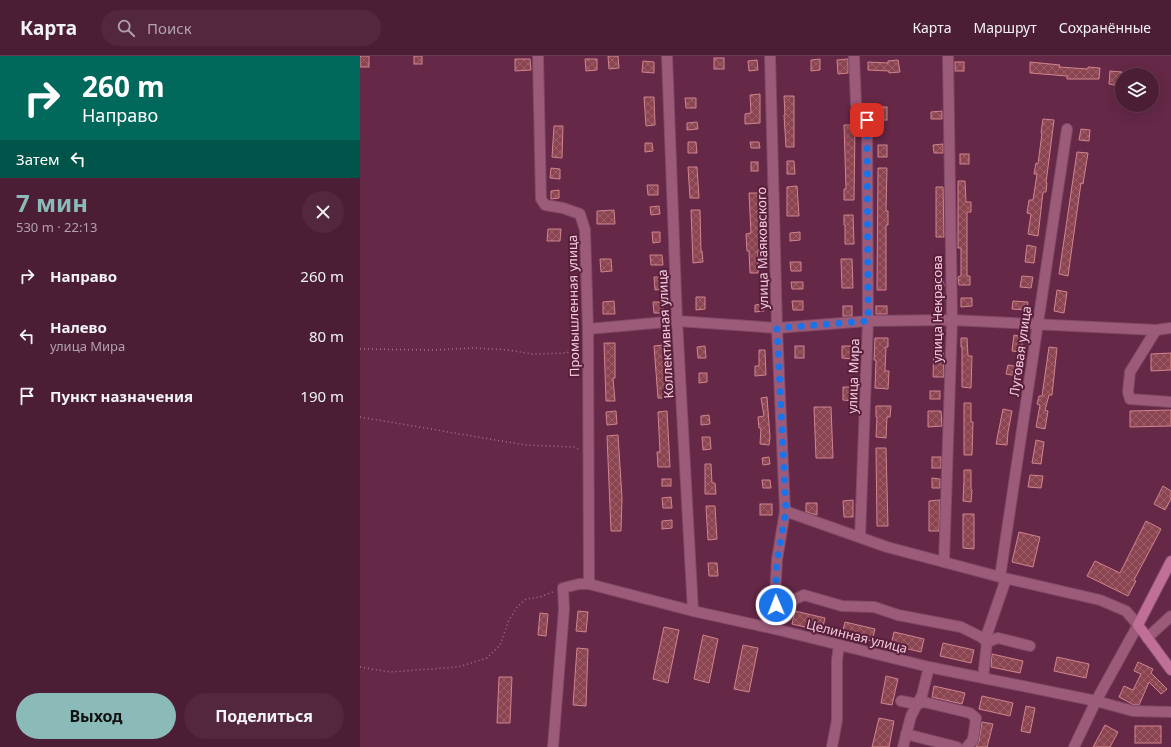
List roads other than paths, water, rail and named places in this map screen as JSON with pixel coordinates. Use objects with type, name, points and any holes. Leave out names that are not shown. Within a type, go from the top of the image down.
[{"type":"main road","points":[[1171,562],[1138,625],[1171,670]]},
{"type":"street","name":"Промышленная улица","points":[[538,56],[541,199],[545,205],[563,208],[580,214],[586,230],[589,584]]},
{"type":"street","name":"Коллективная улица","points":[[667,56],[677,321],[693,612]]},
{"type":"street","name":"улица Маяковского","points":[[770,56],[777,328],[786,511],[777,560],[775,629]]},
{"type":"street","name":"улица Мира","points":[[854,56],[856,104],[867,120],[868,321],[860,537]]},
{"type":"street","name":"улица Некрасова","points":[[944,562],[952,320],[948,56]]},
{"type":"street","name":"Луговая улица","points":[[982,678],[986,641],[1003,578],[1037,324],[1067,129]]},
{"type":"street","points":[[588,334],[677,321],[777,328],[868,321],[952,320],[1156,330],[1171,328]]},
{"type":"street","points":[[1156,330],[1130,372],[1128,392],[1130,399],[1171,402]]},
{"type":"street","points":[[786,511],[887,547],[1003,578],[1100,600],[1126,611],[1138,625],[1096,701],[1074,747]]},
{"type":"street","points":[[553,747],[564,609],[563,588],[579,584],[589,584]]},
{"type":"street","name":"Целинная улица","points":[[589,584],[693,612],[775,629],[929,667],[1096,701],[1133,711],[1171,712]]},
{"type":"street","points":[[776,615],[789,602],[804,595],[842,606],[874,607],[898,615],[961,627],[982,637],[986,641],[998,638],[1030,646]]},
{"type":"street","points":[[1147,638],[1171,616]]},
{"type":"street","points":[[832,747],[837,720],[837,660],[839,645]]},
{"type":"street","points":[[903,747],[911,716],[922,695],[929,667]]},
{"type":"street","points":[[901,701],[917,704],[924,702],[970,713],[976,718],[973,740],[967,747]]},
{"type":"street","points":[[906,734],[957,747]]}]
